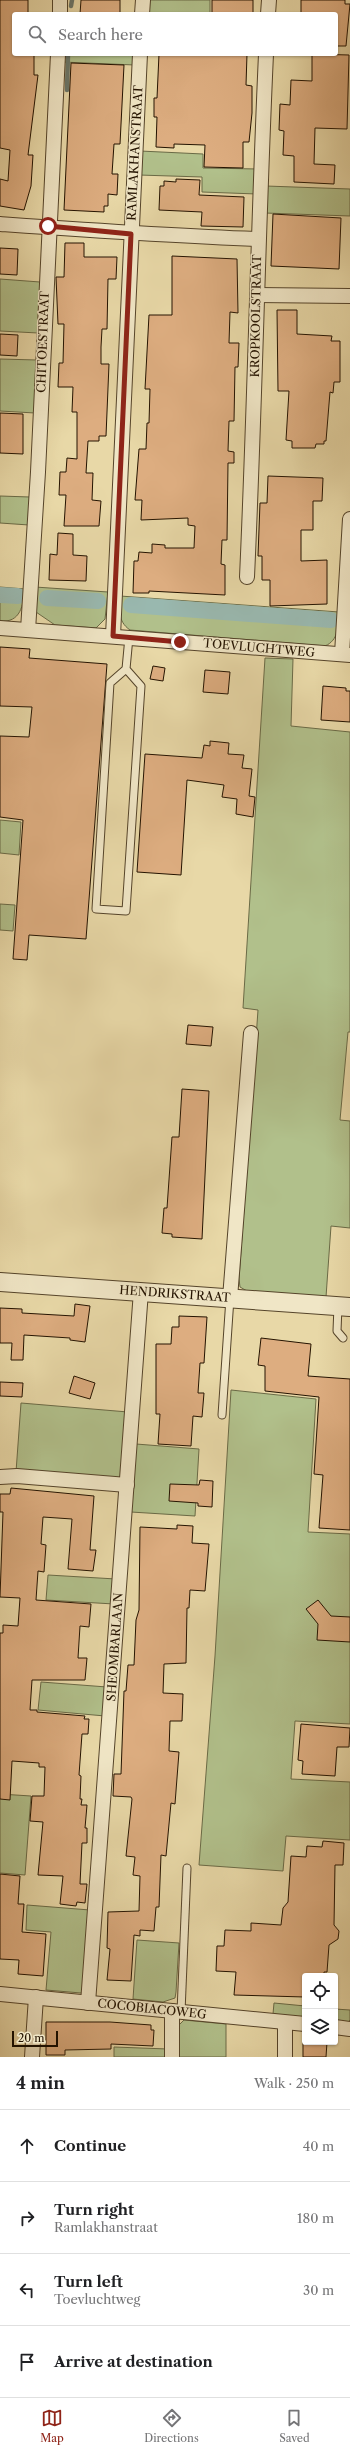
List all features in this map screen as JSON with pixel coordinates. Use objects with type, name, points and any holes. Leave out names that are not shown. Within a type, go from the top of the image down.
[{"type":"street","points":[[60,0],[60,12]]},
{"type":"street","points":[[142,12],[143,0]]},
{"type":"street","points":[[268,12],[269,0]]},
{"type":"street","name":"CHITOESTRAAT","points":[[28,630],[38,472],[48,226],[58,56]]},
{"type":"street","name":"RAMLAKHANSTRAAT","points":[[113,636],[140,56]]},
{"type":"street","name":"KROPKOOLSTRAAT","points":[[247,577],[255,404],[258,239],[266,56]]},
{"type":"street","points":[[0,224],[48,226],[131,234],[258,239]]},
{"type":"street","points":[[257,294],[350,296]]},
{"type":"street","points":[[346,655],[350,519]]},
{"type":"street","name":"TOEVLUCHTWEG","points":[[0,628],[346,655]]},
{"type":"street","points":[[230,1298],[252,1033]]},
{"type":"street","name":"HENDRIKSTRAAT","points":[[0,1282],[141,1291],[344,1307]]},
{"type":"street","name":"SHEOMBARLAAN","points":[[88,2003],[128,1485],[141,1291]]},
{"type":"street","points":[[0,1477],[17,1476],[128,1485]]},
{"type":"street","name":"COCOBIACOWEG","points":[[0,1994],[302,2024]]},
{"type":"street","points":[[32,2057],[36,1997]]},
{"type":"street","points":[[172,2057],[177,2012]]},
{"type":"street","points":[[285,2022],[285,2057]]},
{"type":"street","points":[[338,2027],[350,2029]]},
{"type":"lane","points":[[126,669],[141,686],[126,911],[96,909],[110,683],[126,669],[129,638]]},
{"type":"lane","points":[[222,1415],[230,1298]]},
{"type":"lane","points":[[343,1338],[337,1331],[344,1307]]},
{"type":"lane","points":[[177,2012],[187,1868]]},
{"type":"green space","points":[[146,0],[210,0],[210,12],[146,12]]},
{"type":"green space","points":[[62,56],[136,56],[135,65],[62,62]]},
{"type":"green space","points":[[140,151],[203,154],[203,168],[258,169],[257,194],[202,192],[202,177],[139,175]]},
{"type":"green space","points":[[266,186],[350,189],[350,216],[265,213]]},
{"type":"green space","points":[[0,279],[40,282],[38,333],[0,331]]},
{"type":"green space","points":[[0,359],[37,360],[35,413],[0,411]]},
{"type":"green space","points":[[0,496],[30,497],[29,525],[0,523]]},
{"type":"green space","points":[[0,587],[25,589],[20,612],[17,616],[7,621],[0,621]]},
{"type":"green space","points":[[35,587],[108,592],[105,619],[96,628],[55,625],[36,612]]},
{"type":"green space","points":[[120,596],[339,612],[338,627],[333,640],[325,646],[130,630],[121,619]]},
{"type":"green space","points":[[265,658],[293,659],[291,726],[350,732],[350,1032],[348,1032],[340,1120],[350,1121],[350,1228],[331,1226],[326,1297],[247,1291],[240,1287],[239,1279],[258,1010],[243,1008]]},
{"type":"green space","points":[[0,820],[21,822],[19,855],[0,853]]},
{"type":"green space","points":[[0,904],[15,905],[13,931],[0,930]]},
{"type":"green space","points":[[231,1390],[316,1399],[308,1532],[350,1534],[350,1724],[295,1721],[291,1779],[350,1782],[350,1840],[286,1836],[283,1871],[199,1865],[215,1656]]},
{"type":"green space","points":[[21,1403],[128,1412],[123,1476],[118,1479],[16,1472]]},
{"type":"green space","points":[[136,1444],[199,1449],[195,1516],[131,1512]]},
{"type":"green space","points":[[48,1575],[116,1579],[114,1604],[46,1600]]},
{"type":"green space","points":[[41,1682],[107,1687],[105,1716],[38,1710]]},
{"type":"green space","points":[[0,1794],[31,1796],[25,1875],[0,1873]]},
{"type":"green space","points":[[27,1905],[90,1910],[84,1990],[81,1993],[46,1990],[51,1932],[26,1930]]},
{"type":"green space","points":[[137,1940],[179,1943],[175,1998],[163,2002],[133,1999]]},
{"type":"green space","points":[[274,2003],[302,2006],[302,2018],[273,2014]]},
{"type":"green space","points":[[338,2009],[350,2010],[350,2020],[348,2022],[338,2021]]},
{"type":"green space","points":[[184,2020],[226,2024],[226,2057],[176,2057],[177,2027]]},
{"type":"green space","points":[[114,2047],[168,2049],[168,2057],[114,2057]]},
{"type":"building","points":[[0,0],[28,0],[28,12],[12,12],[12,56],[34,56],[34,75],[38,75],[28,155],[33,155],[31,186],[24,210],[0,206],[0,179],[8,181],[10,150],[0,148]]},
{"type":"building","points":[[81,0],[120,0],[120,12],[80,12]]},
{"type":"building","points":[[212,0],[253,0],[253,12],[212,12]]},
{"type":"building","points":[[301,0],[345,0],[345,4],[350,4],[346,46],[338,46],[338,12],[301,12]]},
{"type":"building","points":[[349,55],[347,129],[315,128],[314,164],[335,165],[334,184],[294,182],[294,156],[283,155],[284,131],[279,130],[280,104],[290,105],[291,80],[312,81],[312,56]]},
{"type":"building","points":[[159,56],[247,56],[246,85],[252,86],[252,113],[249,142],[243,142],[243,168],[204,167],[205,145],[174,144],[174,148],[156,147],[157,117],[154,117],[154,98],[157,98]]},
{"type":"building","points":[[71,63],[124,65],[120,144],[114,144],[112,174],[118,174],[117,195],[108,194],[108,206],[104,206],[104,212],[64,210]]},
{"type":"building","points":[[176,179],[200,180],[199,195],[244,197],[243,227],[201,226],[202,212],[159,210],[160,186],[164,186],[164,181],[176,182]]},
{"type":"building","points":[[273,214],[341,218],[339,269],[271,266]]},
{"type":"building","points":[[65,243],[84,243],[84,257],[117,257],[116,279],[108,279],[107,329],[102,329],[101,364],[109,364],[106,436],[99,436],[99,441],[88,441],[86,473],[93,473],[92,500],[101,501],[99,526],[64,526],[66,495],[59,495],[60,472],[66,472],[67,458],[77,459],[77,412],[72,412],[73,387],[58,387],[59,363],[63,363],[64,324],[58,324],[56,277],[64,277]]},
{"type":"building","points":[[0,248],[18,249],[17,275],[0,274]]},
{"type":"building","points":[[172,256],[237,259],[238,313],[230,312],[229,343],[239,343],[238,367],[235,367],[234,421],[229,421],[228,451],[234,452],[234,463],[228,463],[227,540],[222,540],[221,564],[225,565],[225,595],[149,591],[149,593],[133,593],[134,561],[138,561],[139,552],[152,553],[152,544],[165,545],[165,548],[194,548],[195,526],[188,525],[188,518],[141,520],[142,500],[135,500],[139,449],[146,449],[147,423],[149,423],[150,389],[145,389],[149,315],[172,315]]},
{"type":"building","points":[[277,310],[297,310],[297,334],[332,336],[331,341],[340,341],[340,382],[334,382],[333,393],[330,392],[326,441],[324,441],[324,444],[316,444],[315,448],[292,448],[292,441],[286,440],[289,391],[278,391]]},
{"type":"building","points":[[0,334],[18,335],[17,356],[0,355]]},
{"type":"building","points":[[0,413],[23,414],[23,454],[0,453]]},
{"type":"building","points":[[268,476],[323,478],[322,501],[313,501],[313,530],[301,530],[301,561],[327,560],[327,604],[270,606],[270,580],[262,580],[262,556],[258,556],[260,503],[267,503]]},
{"type":"building","points":[[58,533],[73,534],[73,555],[87,556],[86,581],[49,580],[50,554],[57,555]]},
{"type":"building","points":[[0,647],[30,649],[29,658],[107,664],[86,939],[29,935],[27,960],[13,959],[23,820],[0,817],[0,736],[29,737],[32,707],[0,706]]},
{"type":"building","points":[[153,666],[165,668],[163,681],[150,679]]},
{"type":"building","points":[[205,670],[230,672],[228,694],[203,692]]},
{"type":"building","points":[[323,686],[346,688],[346,691],[350,691],[350,722],[321,720]]},
{"type":"building","points":[[210,741],[229,743],[228,754],[244,755],[242,768],[252,769],[249,796],[255,797],[253,817],[236,814],[237,799],[222,797],[224,785],[187,780],[181,875],[137,872],[145,754],[202,758],[204,745],[210,746]]},
{"type":"building","points":[[188,1025],[213,1027],[211,1046],[186,1044]]},
{"type":"building","points":[[182,1089],[209,1091],[202,1239],[172,1237],[172,1234],[162,1233],[164,1208],[167,1208],[172,1137],[179,1137]]},
{"type":"building","points":[[75,1304],[90,1306],[85,1342],[70,1340],[70,1338],[24,1335],[23,1360],[11,1360],[12,1343],[0,1343],[0,1308],[22,1309],[22,1313],[74,1316]]},
{"type":"building","points":[[179,1316],[207,1317],[204,1363],[200,1363],[198,1393],[204,1393],[202,1417],[193,1416],[191,1446],[158,1444],[160,1414],[156,1414],[156,1344],[171,1344],[172,1327],[179,1327]]},
{"type":"building","points":[[261,1338],[311,1344],[308,1376],[350,1379],[350,1530],[319,1528],[323,1475],[314,1474],[319,1397],[265,1391],[265,1366],[258,1365]]},
{"type":"building","points":[[74,1376],[95,1383],[90,1399],[69,1393]]},
{"type":"building","points":[[0,1382],[23,1383],[22,1397],[0,1396]]},
{"type":"building","points":[[200,1480],[213,1481],[212,1507],[198,1506],[198,1503],[169,1501],[170,1484],[199,1485]]},
{"type":"building","points":[[11,1488],[94,1496],[90,1550],[96,1550],[93,1571],[68,1569],[72,1519],[43,1517],[41,1544],[46,1545],[44,1572],[38,1571],[36,1600],[91,1604],[89,1627],[80,1626],[78,1658],[87,1658],[85,1680],[32,1680],[30,1710],[37,1710],[37,1712],[85,1716],[84,1719],[89,1719],[88,1734],[82,1734],[79,1775],[81,1776],[81,1805],[87,1805],[85,1828],[87,1828],[87,1843],[82,1843],[80,1884],[87,1884],[85,1903],[77,1902],[76,1906],[60,1904],[63,1876],[38,1875],[43,1822],[30,1821],[32,1796],[44,1796],[45,1767],[39,1767],[39,1763],[12,1761],[10,1800],[0,1799],[0,1633],[3,1633],[3,1625],[18,1626],[20,1598],[0,1597],[3,1512],[0,1512],[0,1494],[10,1494]]},
{"type":"building","points":[[177,1525],[193,1526],[192,1543],[209,1544],[205,1591],[190,1590],[189,1608],[187,1608],[186,1663],[164,1664],[163,1693],[183,1694],[182,1721],[170,1721],[169,1751],[179,1752],[175,1804],[171,1803],[166,1856],[161,1855],[159,1907],[156,1907],[154,1931],[140,1930],[140,1936],[134,1935],[131,1981],[107,1980],[110,1949],[107,1948],[108,1912],[139,1911],[140,1876],[133,1875],[135,1857],[126,1856],[132,1799],[131,1797],[113,1796],[114,1774],[121,1774],[124,1691],[126,1691],[128,1665],[134,1665],[136,1620],[139,1610],[140,1527],[177,1529]]},
{"type":"building","points":[[318,1600],[331,1616],[350,1617],[350,1642],[317,1640],[318,1624],[306,1609]]},
{"type":"building","points":[[301,1724],[350,1728],[349,1747],[337,1747],[335,1776],[302,1774],[303,1761],[298,1760]]},
{"type":"building","points":[[323,1841],[344,1843],[343,1865],[335,1865],[334,1925],[339,1931],[338,1939],[329,1945],[327,1972],[302,1973],[302,1997],[234,1995],[236,1972],[216,1971],[217,1946],[224,1946],[225,1930],[251,1931],[251,1923],[281,1925],[283,1908],[288,1902],[291,1856],[306,1857],[307,1846],[322,1847]]},
{"type":"building","points":[[0,1874],[20,1876],[18,1904],[24,1904],[22,1932],[46,1934],[43,1976],[18,1974],[19,1960],[0,1959]]},
{"type":"building","points":[[46,2022],[110,2022],[151,2025],[151,2030],[154,2030],[153,2046],[111,2044],[111,2049],[65,2050],[65,2055],[46,2055]]},
{"type":"building","points":[[303,2045],[327,2045],[326,2057],[303,2057]]},
{"type":"waterway","points":[[71,6],[72,0]]},
{"type":"waterway","points":[[67,90],[68,56]]},
{"type":"waterway","points":[[0,595],[18,596]]},
{"type":"waterway","points":[[47,598],[98,601]]},
{"type":"waterway","points":[[131,605],[331,620]]},
{"type":"route","points":[[48,226],[131,234],[113,636],[180,642]]}]
